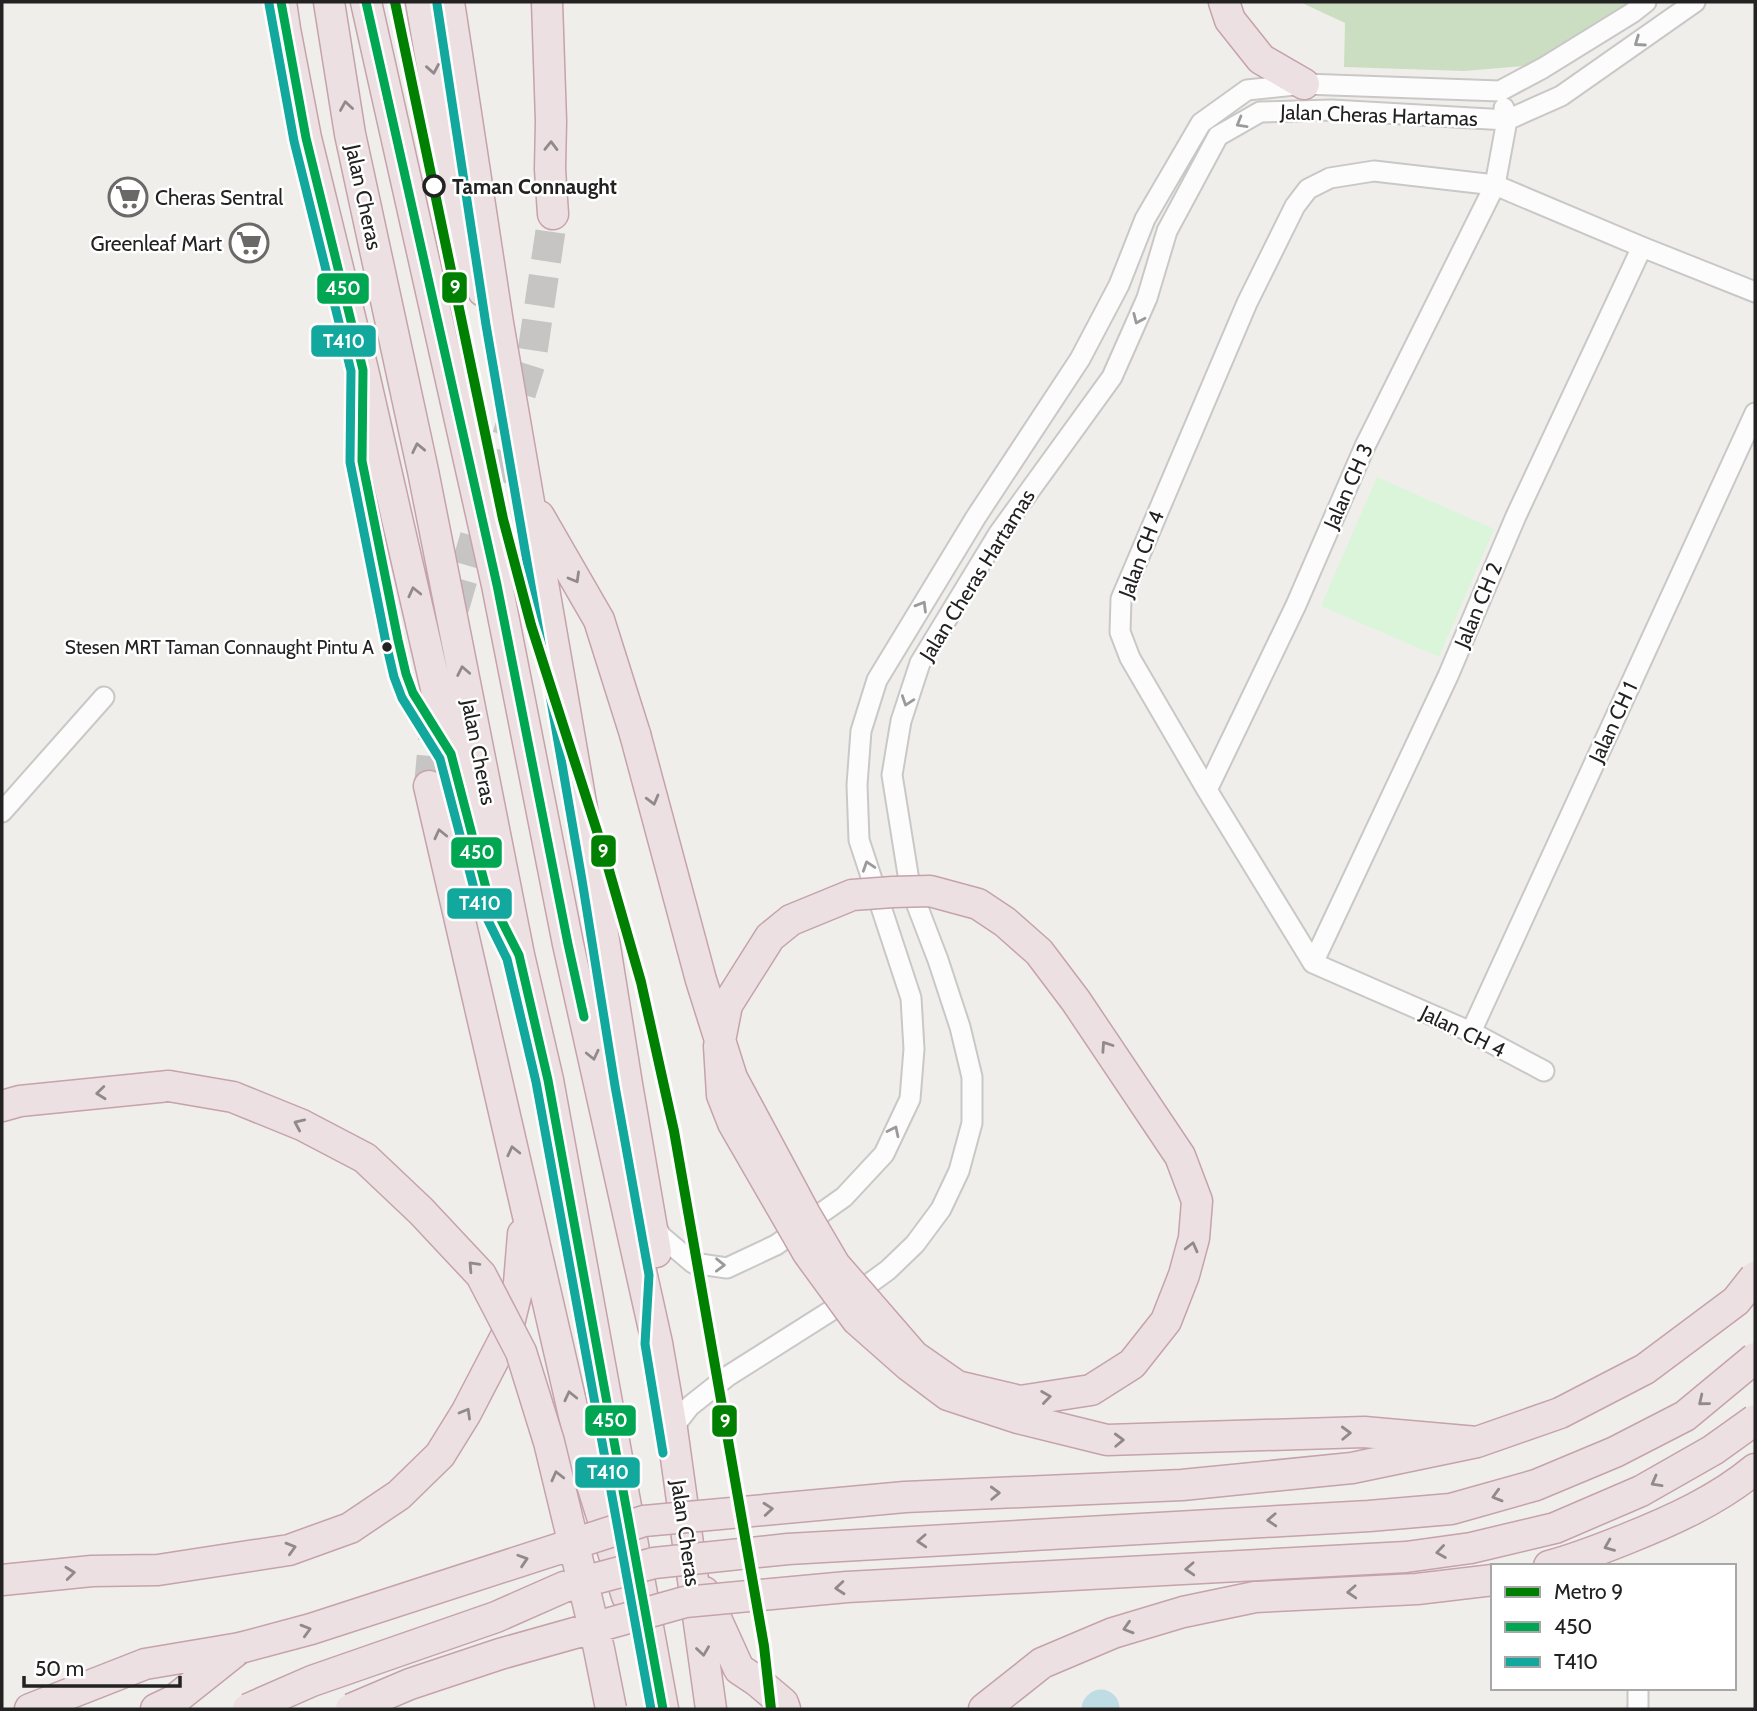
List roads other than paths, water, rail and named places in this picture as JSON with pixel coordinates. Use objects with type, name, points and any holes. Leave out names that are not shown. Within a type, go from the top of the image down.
[{"type":"highway","points":[[281,2],[306,138],[366,383],[451,754],[487,892],[519,955]]},
{"type":"highway","name":"Jalan Cheras","points":[[329,2],[350,134],[423,471],[519,955],[548,1080],[663,1702]]},
{"type":"highway","name":"Jalan Cheras","points":[[366,2],[497,584],[568,944],[657,1343],[672,1429],[711,1709]]},
{"type":"highway","points":[[421,2],[464,250],[498,323]]},
{"type":"highway","points":[[449,2],[498,323],[594,878],[626,1084],[661,1274],[657,1343]]},
{"type":"highway","points":[[547,2],[553,214]]},
{"type":"highway","points":[[1224,2],[1230,20],[1261,58],[1304,85]]},
{"type":"highway","points":[[528,498],[599,620],[635,734],[701,980],[716,1029],[720,1041],[732,1078],[835,1265],[914,1356],[957,1386],[1020,1401],[1091,1390],[1132,1364],[1166,1321],[1184,1275],[1194,1238],[1197,1201],[1180,1156],[1076,1000],[1039,952],[1005,922],[978,904],[930,891],[852,895],[791,920],[770,937],[727,1006],[724,1019],[722,1032],[719,1046],[722,1095],[733,1123],[808,1253],[857,1320],[908,1365],[948,1395],[1018,1419],[1107,1440],[1364,1432],[1477,1442]]},
{"type":"highway","points":[[429,786],[584,1459],[663,1702]]},
{"type":"highway","points":[[2,1106],[20,1101],[169,1086],[233,1097],[302,1125],[365,1158],[421,1211],[481,1275],[521,1352],[549,1442],[600,1649],[611,1709]]},
{"type":"highway","points":[[2,1580],[92,1571],[158,1570],[289,1550],[350,1528],[399,1495],[440,1455],[466,1413],[506,1336],[519,1283],[525,1202]]},
{"type":"highway","points":[[30,1709],[145,1664],[240,1648],[311,1629],[644,1521],[905,1497],[1208,1482],[1352,1468],[1477,1442],[1560,1413],[1645,1369],[1736,1301],[1755,1277]]},
{"type":"highway","points":[[248,1709],[312,1681],[496,1617],[564,1587],[654,1563],[788,1549],[1451,1509],[1536,1485],[1615,1452],[1685,1416],[1755,1358]]},
{"type":"highway","points":[[351,1709],[410,1684],[500,1654],[685,1602],[847,1587],[1406,1557],[1471,1548],[1555,1528],[1641,1491],[1713,1450],[1755,1420]]},
{"type":"highway","points":[[1557,1564],[1578,1559],[1664,1524],[1735,1485],[1755,1469]]},
{"type":"highway","points":[[689,1559],[739,1668],[783,1703],[785,1709]]},
{"type":"highway","points":[[984,1709],[1042,1663],[1113,1633],[1183,1612],[1255,1597],[1417,1589],[1491,1580]]},
{"type":"highway","points":[[156,1709],[173,1701],[240,1648]]},
{"type":"street","name":"Jalan Cheras Hartamas","points":[[650,1216],[661,1236],[693,1263],[727,1268],[776,1245],[844,1197],[884,1154],[910,1099],[914,1049],[911,998],[859,840],[861,732],[877,680],[976,517],[1080,359],[1119,285],[1145,219],[1201,124],[1247,90],[1304,85],[1500,91],[1543,68],[1646,2]]},
{"type":"street","name":"Jalan Cheras Hartamas","points":[[672,1429],[690,1406],[728,1376],[840,1305],[888,1269],[915,1244],[941,1209],[959,1171],[972,1123],[972,1077],[960,1027],[910,887],[892,775],[901,721],[920,663],[999,533],[1112,377],[1147,298],[1167,231],[1218,136],[1260,112],[1332,110],[1507,120],[1561,96],[1695,2]]},
{"type":"street","points":[[1500,91],[1507,120]]},
{"type":"street","name":"Jalan CH 3","points":[[1207,790],[1296,605],[1365,446],[1495,185],[1507,120]]},
{"type":"street","name":"Jalan CH 4","points":[[1544,1071],[1471,1032],[1313,963],[1130,658],[1120,632],[1121,599],[1247,303],[1295,206],[1308,189],[1330,178],[1374,171],[1495,185],[1755,292]]},
{"type":"street","name":"Jalan CH 2","points":[[1313,963],[1448,676],[1516,516],[1642,247]]},
{"type":"street","name":"Jalan CH 1","points":[[1471,1032],[1755,413]]},
{"type":"street","points":[[1002,477],[1010,480],[1024,478],[1080,421]]},
{"type":"street","points":[[2,812],[104,697]]},
{"type":"tunnel","points":[[429,786],[441,653],[531,362],[553,214]]},
{"type":"metro line","name":"9","points":[[395,2],[503,519],[531,625],[604,853],[641,982],[674,1131],[764,1646],[771,1709]]},
{"type":"place","name":"Taman Connaught","points":[[434,186]]},
{"type":"place","name":"Cheras Sentral","points":[[128,197]]},
{"type":"place","name":"Greenleaf Mart","points":[[249,243]]},
{"type":"place","name":"Stesen MRT Taman Connaught Pintu A","points":[[387,647]]}]
